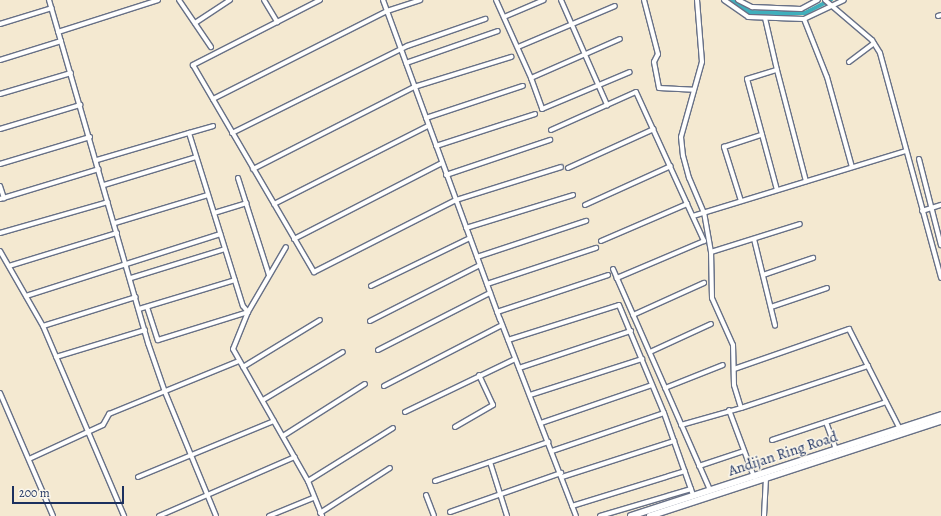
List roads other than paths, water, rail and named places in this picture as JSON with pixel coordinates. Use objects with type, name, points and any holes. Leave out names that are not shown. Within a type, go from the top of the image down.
[{"type":"highway","name":"Andijan Ring Road","points":[[631,516],[941,415]]},
{"type":"highway","name":"Andijan Ring Road","points":[[650,516],[941,421]]},
{"type":"street","points":[[49,0],[127,264],[148,343],[164,392],[216,516]]},
{"type":"street","points":[[58,32],[158,0]]},
{"type":"street","points":[[179,0],[211,46]]},
{"type":"street","points":[[195,23],[230,0]]},
{"type":"street","points":[[264,0],[277,22]]},
{"type":"street","points":[[320,0],[193,65],[314,272],[456,200],[561,167]]},
{"type":"street","points":[[383,0],[497,312],[576,516]]},
{"type":"street","points":[[213,100],[387,11],[420,0]]},
{"type":"street","points":[[496,0],[531,78],[542,110],[630,72]]},
{"type":"street","points":[[504,17],[544,0]]},
{"type":"street","points":[[561,0],[606,105]]},
{"type":"street","points":[[644,0],[658,54],[654,62],[659,88],[694,90]]},
{"type":"street","points":[[697,0],[702,62],[681,137],[689,178],[704,213],[711,252],[712,298],[733,345],[734,385],[741,408]]},
{"type":"street","points":[[724,0],[738,12],[748,17],[804,19],[844,0]]},
{"type":"street","points":[[738,0],[752,7],[801,9],[818,0]]},
{"type":"street","points":[[825,0],[830,6],[874,43],[882,62],[905,151],[941,278]]},
{"type":"street","points":[[518,47],[615,6]]},
{"type":"street","points":[[0,24],[52,8]]},
{"type":"street","points":[[765,18],[776,70],[806,181]]},
{"type":"street","points":[[232,133],[401,49],[485,19]]},
{"type":"street","points":[[804,19],[827,77],[852,167]]},
{"type":"street","points":[[406,63],[498,31]]},
{"type":"street","points":[[531,78],[620,39]]},
{"type":"street","points":[[0,60],[61,41]]},
{"type":"street","points":[[849,62],[874,43]]},
{"type":"street","points":[[253,169],[414,87],[511,57]]},
{"type":"street","points":[[776,70],[747,79],[777,190]]},
{"type":"street","points":[[0,94],[71,73]]},
{"type":"street","points":[[426,118],[523,86]]},
{"type":"street","points":[[551,130],[636,92],[671,166],[704,241],[617,278]]},
{"type":"street","points":[[0,129],[80,105]]},
{"type":"street","points":[[436,146],[535,114]]},
{"type":"street","points":[[96,160],[213,126]]},
{"type":"street","points":[[274,204],[428,126]]},
{"type":"street","points":[[568,168],[654,129]]},
{"type":"street","points":[[188,133],[243,306],[248,312]]},
{"type":"street","points":[[741,201],[724,147],[762,135]]},
{"type":"street","points":[[0,164],[90,137]]},
{"type":"street","points":[[446,175],[550,140]]},
{"type":"street","points":[[693,216],[905,151]]},
{"type":"street","points":[[104,185],[196,157]]},
{"type":"street","points":[[919,159],[941,245]]},
{"type":"street","points":[[294,239],[442,163]]},
{"type":"street","points":[[585,205],[671,166]]},
{"type":"street","points":[[0,186],[2,199],[99,169]]},
{"type":"street","points":[[238,178],[269,275]]},
{"type":"street","points":[[115,223],[208,195]]},
{"type":"street","points":[[466,228],[573,195]]},
{"type":"street","points":[[0,233],[108,202]]},
{"type":"street","points":[[214,213],[246,203]]},
{"type":"street","points":[[601,241],[687,204]]},
{"type":"street","points":[[922,211],[941,205]]},
{"type":"street","points":[[477,257],[586,222]]},
{"type":"street","points":[[711,252],[800,224]]},
{"type":"street","points":[[9,266],[117,233]]},
{"type":"street","points":[[26,296],[220,234]]},
{"type":"street","points":[[372,286],[470,238]]},
{"type":"street","points":[[754,239],[775,325]]},
{"type":"street","points":[[286,247],[248,312],[233,349],[308,481],[313,498],[321,514],[390,468]]},
{"type":"street","points":[[487,284],[596,248]]},
{"type":"street","points":[[131,278],[225,249]]},
{"type":"street","points":[[0,251],[43,326],[124,516]]},
{"type":"street","points":[[763,275],[813,258]]},
{"type":"street","points":[[370,321],[480,265]]},
{"type":"street","points":[[613,269],[698,466],[710,490]]},
{"type":"street","points":[[497,312],[608,275]]},
{"type":"street","points":[[139,309],[235,280]]},
{"type":"street","points":[[633,315],[704,283]]},
{"type":"street","points":[[771,307],[827,288]]},
{"type":"street","points":[[378,350],[490,293]]},
{"type":"street","points":[[43,326],[136,298]]},
{"type":"street","points":[[508,340],[615,305],[621,306],[664,413],[693,495]]},
{"type":"street","points":[[147,307],[158,340]]},
{"type":"street","points":[[148,343],[248,312]]},
{"type":"street","points":[[244,367],[320,320]]},
{"type":"street","points":[[650,352],[711,324]]},
{"type":"street","points":[[384,386],[502,325]]},
{"type":"street","points":[[734,369],[849,329],[900,429]]},
{"type":"street","points":[[56,357],[145,330]]},
{"type":"street","points":[[519,368],[631,331]]},
{"type":"street","points":[[263,400],[343,352]]},
{"type":"street","points":[[405,412],[515,358]]},
{"type":"street","points":[[530,396],[642,359]]},
{"type":"street","points":[[29,459],[106,422],[109,414],[240,361]]},
{"type":"street","points":[[665,388],[723,365]]},
{"type":"street","points":[[681,425],[729,410],[741,408],[868,366]]},
{"type":"street","points":[[455,426],[493,405],[479,375]]},
{"type":"street","points":[[283,436],[365,384]]},
{"type":"street","points":[[541,423],[652,386]]},
{"type":"street","points":[[0,393],[53,516]]},
{"type":"street","points":[[772,440],[886,402]]},
{"type":"street","points":[[729,410],[754,477]]},
{"type":"street","points":[[552,451],[664,413]]},
{"type":"street","points":[[138,477],[274,421]]},
{"type":"street","points":[[826,422],[836,450]]},
{"type":"street","points":[[308,481],[392,428]]},
{"type":"street","points":[[450,512],[500,494],[674,441]]},
{"type":"street","points":[[435,481],[548,442]]},
{"type":"street","points":[[698,466],[744,451]]},
{"type":"street","points":[[160,516],[207,494],[295,457]]},
{"type":"street","points":[[490,462],[507,516]]},
{"type":"street","points":[[572,506],[685,472]]},
{"type":"street","points":[[764,516],[766,478]]},
{"type":"street","points":[[600,516],[691,489]]},
{"type":"street","points":[[426,495],[433,515]]},
{"type":"street","points":[[269,516],[313,498]]},
{"type":"waterway","points":[[732,0],[750,12],[784,13],[805,13],[831,0]]}]
